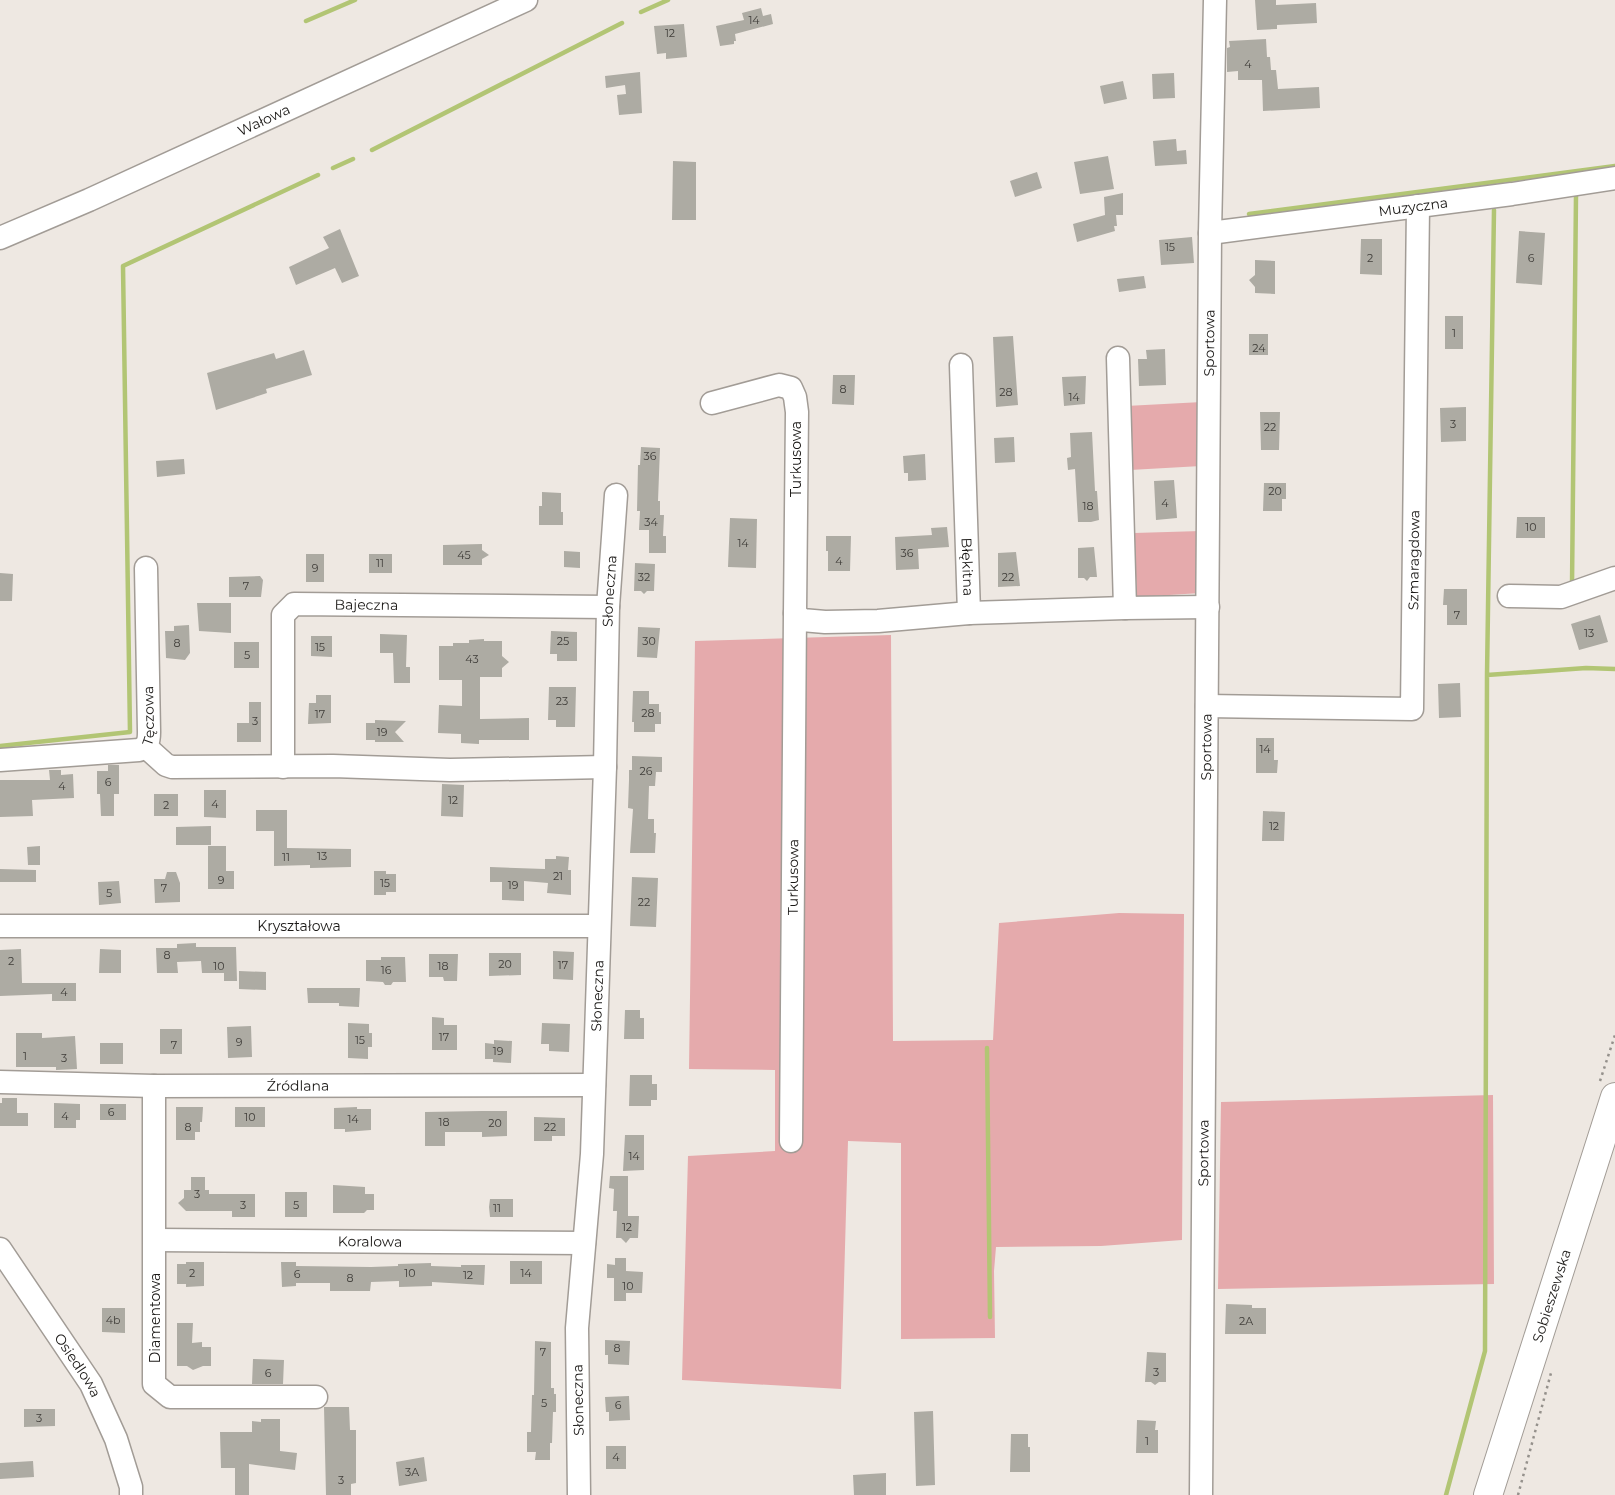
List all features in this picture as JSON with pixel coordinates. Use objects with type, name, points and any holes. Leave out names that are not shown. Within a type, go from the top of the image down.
[{"type":"main road","name":"Sobieszewska","points":[[1488,1495],[1615,1097]]},
{"type":"street","name":"Wałowa","points":[[0,238],[90,200],[526,0]]},
{"type":"street","name":"Sportowa","points":[[1201,1495],[1210,233],[1215,0]]},
{"type":"street","name":"Muzyczna","points":[[1210,233],[1512,194],[1615,178]]},
{"type":"street","name":"Szmaragdowa","points":[[1207,706],[1412,710],[1418,206]]},
{"type":"street","points":[[1118,358],[1125,608]]},
{"type":"street","name":"Błękitna","points":[[962,365],[968,613],[1208,607]]},
{"type":"street","name":"Turkusowa","points":[[712,403],[779,385],[791,388],[795,397],[797,412],[791,1141]]},
{"type":"street","name":"Słoneczna","points":[[579,1495],[577,1328],[592,1154],[605,767],[608,607],[616,495]]},
{"type":"street","name":"Tęczowa","points":[[0,760],[140,750],[146,747],[149,740],[149,732],[146,568]]},
{"type":"street","points":[[1509,596],[1561,597],[1615,578]]},
{"type":"street","name":"Bajeczna","points":[[283,767],[283,614],[294,604],[608,607]]},
{"type":"street","points":[[795,613],[802,620],[818,622],[878,620],[968,613]]},
{"type":"street","points":[[146,747],[166,765],[172,767],[332,766],[450,770],[605,767]]},
{"type":"street","name":"Kryształowa","points":[[0,926],[599,926]]},
{"type":"street","name":"Źródlana","points":[[0,1082],[154,1086],[594,1085]]},
{"type":"street","name":"Diamentowa","points":[[154,1086],[154,1384],[170,1398],[316,1397]]},
{"type":"street","name":"Koralowa","points":[[155,1240],[584,1243]]},
{"type":"street","name":"Osiedlowa","points":[[0,1249],[91,1384],[116,1439],[131,1487],[131,1495]]},
{"type":"path","points":[[1518,1495],[1530,1454]]},
{"type":"shaded area","points":[[1202,402],[1201,466],[1130,470],[1126,406]]},
{"type":"shaded area","points":[[1201,531],[1201,593],[1137,597],[1134,533]]},
{"type":"shaded area","points":[[891,635],[893,1041],[993,1040],[999,923],[1119,913],[1184,914],[1182,1240],[1101,1246],[996,1247],[994,1271],[995,1338],[901,1339],[901,1143],[848,1141],[841,1389],[682,1380],[688,1156],[775,1151],[775,1070],[689,1069],[695,641]]},
{"type":"shaded area","points":[[1493,1095],[1494,1284],[1218,1289],[1221,1102]]},
{"type":"building","points":[[1255,0],[1276,0],[1276,5],[1316,3],[1317,23],[1277,25],[1277,29],[1257,30]]},
{"type":"building","points":[[761,8],[763,16],[771,14],[773,24],[735,34],[736,41],[734,41],[734,44],[720,46],[716,26],[744,20],[742,13]]},
{"type":"building","points":[[684,24],[687,57],[666,59],[666,53],[657,54],[654,26]]},
{"type":"building","points":[[1266,39],[1267,57],[1270,57],[1271,70],[1276,70],[1278,89],[1319,87],[1320,108],[1263,111],[1262,80],[1238,80],[1238,71],[1227,72],[1227,48],[1230,47],[1229,41]]},
{"type":"building","points":[[640,72],[642,113],[619,115],[617,95],[626,94],[625,85],[606,88],[605,76]]},
{"type":"building","points":[[1174,73],[1175,98],[1153,99],[1152,74]]},
{"type":"building","points":[[1123,81],[1127,99],[1104,104],[1100,86]]},
{"type":"building","points":[[1176,139],[1177,151],[1186,150],[1187,164],[1155,166],[1153,141]]},
{"type":"building","points":[[1108,156],[1114,189],[1080,194],[1074,162]]},
{"type":"building","points":[[673,161],[696,162],[696,220],[672,220]]},
{"type":"building","points":[[1037,172],[1042,188],[1015,197],[1010,181]]},
{"type":"building","points":[[1123,193],[1123,215],[1116,215],[1117,226],[1114,226],[1115,231],[1077,242],[1073,224],[1105,215],[1104,197]]},
{"type":"building","points":[[340,229],[359,276],[342,283],[335,268],[296,285],[289,267],[329,248],[323,237]]},
{"type":"building","points":[[1519,231],[1545,233],[1542,285],[1516,283]]},
{"type":"building","points":[[1192,237],[1194,263],[1161,265],[1159,240]]},
{"type":"building","points":[[1361,239],[1382,239],[1382,275],[1360,274]]},
{"type":"building","points":[[1255,260],[1275,261],[1275,294],[1255,293],[1255,287],[1249,280],[1255,275]]},
{"type":"building","points":[[1144,276],[1146,288],[1119,292],[1117,279]]},
{"type":"building","points":[[1445,316],[1463,316],[1463,349],[1445,349]]},
{"type":"building","points":[[1249,334],[1268,334],[1268,355],[1249,355]]},
{"type":"building","points":[[1013,336],[1018,405],[996,407],[993,337]]},
{"type":"building","points":[[1165,349],[1166,385],[1139,386],[1138,359],[1147,359],[1146,350]]},
{"type":"building","points":[[304,350],[312,375],[266,389],[267,393],[216,410],[207,373],[274,353],[276,359]]},
{"type":"building","points":[[833,375],[855,375],[854,405],[832,404]]},
{"type":"building","points":[[1086,376],[1085,404],[1064,406],[1062,377]]},
{"type":"building","points":[[1466,407],[1466,441],[1441,442],[1440,408]]},
{"type":"building","points":[[1260,412],[1280,412],[1279,450],[1261,450]]},
{"type":"building","points":[[1092,432],[1095,491],[1097,491],[1099,520],[1078,522],[1075,469],[1068,470],[1067,458],[1071,457],[1070,433]]},
{"type":"building","points":[[1014,437],[1015,462],[995,463],[994,438]]},
{"type":"building","points":[[641,447],[660,448],[658,501],[660,501],[660,515],[664,515],[663,536],[666,536],[666,553],[649,553],[649,530],[639,530],[640,511],[637,511],[638,465],[640,465]]},
{"type":"building","points":[[925,454],[926,480],[908,481],[908,473],[904,473],[903,456]]},
{"type":"building","points":[[184,459],[185,474],[157,477],[156,461]]},
{"type":"building","points":[[1174,480],[1177,518],[1156,520],[1154,481]]},
{"type":"building","points":[[1264,483],[1286,483],[1286,499],[1282,499],[1282,511],[1263,511]]},
{"type":"building","points":[[542,492],[561,493],[563,525],[539,525],[539,506],[542,506]]},
{"type":"building","points":[[1517,517],[1545,517],[1545,538],[1516,538]]},
{"type":"building","points":[[730,518],[757,519],[756,568],[728,567]]},
{"type":"building","points":[[947,527],[949,547],[918,549],[919,569],[896,570],[895,537],[932,535],[931,528]]},
{"type":"building","points":[[826,536],[851,536],[850,571],[828,571]]},
{"type":"building","points":[[482,544],[482,550],[489,555],[482,559],[482,565],[443,565],[443,545]]},
{"type":"building","points":[[1094,547],[1097,577],[1090,577],[1087,581],[1084,578],[1078,578],[1078,548]]},
{"type":"building","points":[[564,551],[580,552],[580,568],[564,567]]},
{"type":"building","points":[[1016,552],[1020,586],[998,587],[998,553]]},
{"type":"building","points":[[306,554],[324,554],[324,582],[306,582]]},
{"type":"building","points":[[369,554],[392,554],[392,573],[369,573]]},
{"type":"building","points":[[635,563],[655,564],[654,591],[647,591],[644,594],[641,591],[634,591]]},
{"type":"building","points":[[0,573],[13,574],[12,601],[0,601]]},
{"type":"building","points":[[260,576],[263,580],[261,597],[229,597],[229,577]]},
{"type":"building","points":[[1444,589],[1467,589],[1467,625],[1447,625],[1447,605],[1443,605]]},
{"type":"building","points":[[197,603],[231,603],[231,633],[199,631]]},
{"type":"building","points":[[1600,615],[1608,642],[1579,650],[1571,624]]},
{"type":"building","points":[[189,625],[190,653],[185,660],[166,658],[165,631],[174,631],[174,626]]},
{"type":"building","points":[[638,627],[660,628],[657,658],[637,657]]},
{"type":"building","points":[[551,631],[577,632],[577,661],[557,661],[557,654],[550,654]]},
{"type":"building","points":[[380,634],[407,635],[406,667],[410,667],[410,683],[394,683],[393,653],[380,653]]},
{"type":"building","points":[[311,636],[332,636],[332,657],[311,656]]},
{"type":"building","points":[[484,639],[484,641],[502,641],[502,656],[509,662],[502,668],[502,677],[480,677],[480,719],[529,718],[529,740],[479,740],[479,744],[461,743],[461,734],[438,733],[439,705],[462,706],[462,680],[439,680],[439,646],[453,646],[453,643],[469,643],[469,640]]},
{"type":"building","points":[[234,642],[259,642],[259,668],[234,668]]},
{"type":"building","points":[[1460,683],[1461,717],[1439,718],[1438,684]]},
{"type":"building","points":[[549,687],[576,687],[575,727],[556,727],[556,720],[548,720]]},
{"type":"building","points":[[633,691],[649,691],[649,704],[659,704],[661,724],[655,724],[655,732],[634,732],[634,722],[632,722]]},
{"type":"building","points":[[316,695],[331,695],[331,723],[308,724],[309,703],[316,703]]},
{"type":"building","points":[[249,702],[261,702],[261,742],[237,742],[237,723],[249,723]]},
{"type":"building","points":[[375,720],[406,721],[395,732],[404,742],[375,742],[375,740],[366,740],[366,723],[375,723]]},
{"type":"building","points":[[1256,738],[1274,738],[1274,760],[1278,760],[1277,773],[1256,773]]},
{"type":"building","points":[[632,756],[662,757],[662,772],[656,772],[655,786],[649,786],[648,819],[654,819],[654,833],[656,833],[655,853],[630,853],[633,809],[628,808],[629,770],[632,770]]},
{"type":"building","points":[[108,765],[119,765],[119,794],[114,794],[114,816],[101,816],[100,794],[97,794],[97,771],[108,771]]},
{"type":"building","points":[[49,770],[61,770],[61,775],[73,774],[74,798],[32,800],[33,816],[0,817],[0,780],[50,780]]},
{"type":"building","points":[[442,784],[464,785],[463,817],[441,816]]},
{"type":"building","points":[[204,790],[226,790],[226,818],[204,817]]},
{"type":"building","points":[[154,794],[178,794],[178,816],[154,816]]},
{"type":"building","points":[[256,810],[287,810],[287,848],[351,849],[351,867],[310,868],[310,865],[274,866],[274,831],[256,831]]},
{"type":"building","points":[[1263,811],[1285,812],[1284,841],[1262,841]]},
{"type":"building","points":[[211,826],[211,845],[176,845],[176,827]]},
{"type":"building","points":[[40,846],[40,865],[28,865],[27,847]]},
{"type":"building","points":[[208,846],[226,846],[226,871],[234,871],[234,889],[208,889]]},
{"type":"building","points":[[556,856],[569,857],[568,870],[571,870],[571,895],[547,893],[548,883],[524,881],[524,901],[502,900],[502,882],[490,882],[490,867],[545,869],[545,859],[556,859]]},
{"type":"building","points":[[0,869],[36,870],[36,882],[0,882]]},
{"type":"building","points":[[374,871],[386,871],[386,874],[396,874],[396,892],[386,892],[386,895],[374,895]]},
{"type":"building","points":[[167,872],[176,872],[180,883],[180,902],[155,903],[154,879],[165,879]]},
{"type":"building","points":[[632,877],[658,878],[656,927],[630,926]]},
{"type":"building","points":[[119,881],[121,903],[99,905],[98,882]]},
{"type":"building","points":[[196,943],[196,947],[236,947],[237,981],[224,981],[224,973],[202,973],[201,961],[177,962],[178,973],[157,973],[156,948],[177,948],[177,944]]},
{"type":"building","points":[[21,949],[22,983],[76,983],[76,1001],[52,1001],[52,994],[0,996],[0,950]]},
{"type":"building","points":[[100,949],[121,950],[121,973],[99,973]]},
{"type":"building","points":[[553,951],[574,952],[573,980],[553,979]]},
{"type":"building","points":[[489,953],[521,953],[521,975],[489,976]]},
{"type":"building","points":[[429,954],[458,954],[457,981],[444,981],[443,977],[429,977]]},
{"type":"building","points":[[381,957],[405,957],[406,982],[393,982],[391,985],[385,985],[383,982],[366,981],[366,960],[381,960]]},
{"type":"building","points":[[239,971],[266,972],[266,990],[239,989]]},
{"type":"building","points":[[307,988],[360,988],[359,1007],[339,1006],[339,1003],[308,1003]]},
{"type":"building","points":[[625,1010],[640,1010],[640,1018],[644,1018],[644,1039],[624,1039]]},
{"type":"building","points":[[432,1017],[444,1018],[444,1025],[457,1025],[457,1050],[432,1050]]},
{"type":"building","points":[[348,1023],[369,1024],[369,1033],[372,1033],[372,1047],[368,1047],[368,1059],[348,1058]]},
{"type":"building","points":[[542,1023],[570,1024],[569,1052],[549,1051],[549,1044],[541,1044]]},
{"type":"building","points":[[251,1026],[252,1057],[228,1058],[227,1027]]},
{"type":"building","points":[[160,1029],[182,1029],[182,1054],[160,1054]]},
{"type":"building","points":[[16,1033],[42,1033],[42,1038],[75,1036],[77,1069],[56,1070],[56,1067],[16,1067]]},
{"type":"building","points":[[494,1040],[512,1041],[511,1063],[493,1062],[493,1059],[485,1059],[485,1043],[494,1044]]},
{"type":"building","points":[[100,1043],[123,1043],[123,1064],[100,1064]]},
{"type":"building","points":[[630,1075],[652,1075],[652,1084],[657,1084],[657,1100],[651,1100],[651,1106],[629,1106]]},
{"type":"building","points":[[2,1098],[17,1098],[17,1113],[28,1113],[28,1126],[0,1126],[0,1103],[2,1103]]},
{"type":"building","points":[[54,1103],[80,1104],[80,1120],[76,1120],[76,1128],[54,1128]]},
{"type":"building","points":[[100,1104],[126,1104],[126,1120],[100,1120]]},
{"type":"building","points":[[176,1107],[203,1107],[200,1132],[195,1132],[195,1140],[176,1140]]},
{"type":"building","points":[[235,1107],[265,1107],[265,1127],[235,1127]]},
{"type":"building","points":[[357,1107],[357,1109],[371,1109],[371,1130],[345,1132],[345,1129],[334,1129],[334,1108]]},
{"type":"building","points":[[507,1111],[507,1136],[482,1137],[482,1132],[445,1132],[445,1146],[425,1146],[425,1112]]},
{"type":"building","points":[[534,1117],[565,1118],[565,1136],[552,1136],[552,1141],[534,1141]]},
{"type":"building","points":[[625,1135],[644,1135],[644,1170],[623,1171]]},
{"type":"building","points":[[610,1176],[628,1176],[628,1216],[639,1216],[638,1238],[630,1238],[626,1243],[621,1238],[616,1238],[617,1211],[613,1211],[614,1189],[609,1188]]},
{"type":"building","points":[[191,1177],[205,1177],[205,1190],[209,1190],[209,1194],[255,1194],[255,1217],[232,1217],[232,1211],[186,1211],[178,1203],[184,1198],[184,1190],[191,1190]]},
{"type":"building","points":[[333,1185],[365,1187],[365,1194],[374,1194],[374,1210],[367,1210],[364,1213],[333,1213]]},
{"type":"building","points":[[285,1192],[307,1192],[307,1217],[285,1217]]},
{"type":"building","points":[[490,1199],[513,1199],[513,1217],[490,1217]]},
{"type":"building","points":[[615,1258],[626,1258],[626,1271],[643,1272],[642,1293],[626,1293],[626,1301],[614,1301],[614,1278],[607,1278],[607,1264],[615,1265]]},
{"type":"building","points":[[510,1261],[542,1261],[542,1284],[510,1284]]},
{"type":"building","points":[[186,1262],[204,1262],[204,1286],[186,1287],[186,1284],[177,1284],[177,1264],[186,1264]]},
{"type":"building","points":[[281,1262],[296,1262],[296,1266],[371,1267],[431,1263],[431,1266],[461,1267],[461,1265],[485,1265],[484,1285],[432,1282],[432,1286],[399,1287],[399,1281],[371,1282],[370,1291],[330,1291],[330,1283],[296,1283],[296,1286],[282,1287]]},
{"type":"building","points":[[1226,1304],[1252,1305],[1252,1308],[1266,1308],[1266,1334],[1225,1334]]},
{"type":"building","points":[[102,1308],[125,1308],[125,1333],[102,1332]]},
{"type":"building","points":[[177,1323],[193,1323],[192,1343],[202,1342],[202,1347],[211,1347],[211,1366],[203,1366],[193,1370],[187,1366],[177,1366]]},
{"type":"building","points":[[605,1340],[630,1341],[629,1365],[608,1364],[608,1355],[605,1355]]},
{"type":"building","points":[[535,1341],[551,1342],[551,1388],[554,1388],[554,1394],[556,1394],[556,1412],[553,1412],[550,1460],[535,1460],[536,1452],[527,1452],[527,1432],[531,1432],[532,1395],[534,1395]]},
{"type":"building","points":[[1147,1352],[1166,1353],[1166,1382],[1159,1382],[1155,1385],[1151,1382],[1145,1382]]},
{"type":"building","points":[[253,1359],[284,1360],[283,1384],[252,1384]]},
{"type":"building","points":[[629,1396],[630,1420],[609,1421],[605,1397]]},
{"type":"building","points":[[324,1407],[349,1407],[350,1430],[356,1430],[356,1483],[351,1484],[351,1495],[326,1495]]},
{"type":"building","points":[[24,1409],[55,1409],[55,1426],[24,1427]]},
{"type":"building","points":[[933,1411],[935,1485],[916,1486],[914,1412]]},
{"type":"building","points":[[261,1419],[280,1419],[280,1451],[297,1453],[295,1470],[249,1464],[249,1495],[235,1495],[235,1468],[221,1468],[220,1432],[252,1432],[252,1421],[261,1422]]},
{"type":"building","points":[[1137,1420],[1156,1421],[1155,1430],[1158,1430],[1158,1453],[1136,1453]]},
{"type":"building","points":[[1011,1434],[1028,1434],[1030,1472],[1010,1472]]},
{"type":"building","points":[[606,1446],[626,1446],[626,1469],[606,1469]]},
{"type":"building","points":[[424,1457],[427,1481],[399,1486],[396,1462]]},
{"type":"building","points":[[33,1461],[34,1477],[0,1479],[0,1463]]},
{"type":"building","points":[[886,1473],[886,1495],[854,1495],[853,1475]]},
{"type":"waterway","points":[[306,21],[355,0]]},
{"type":"waterway","points":[[641,12],[668,0]]},
{"type":"waterway","points":[[372,150],[622,23]]},
{"type":"waterway","points":[[333,168],[353,159]]},
{"type":"waterway","points":[[1249,214],[1615,166]]},
{"type":"waterway","points":[[0,746],[130,732],[123,266],[318,175]]},
{"type":"waterway","points":[[1572,586],[1576,195]]},
{"type":"waterway","points":[[1446,1495],[1485,1351],[1487,675],[1494,210]]},
{"type":"waterway","points":[[1487,675],[1586,668],[1615,669]]},
{"type":"waterway","points":[[987,1048],[990,1317]]}]
